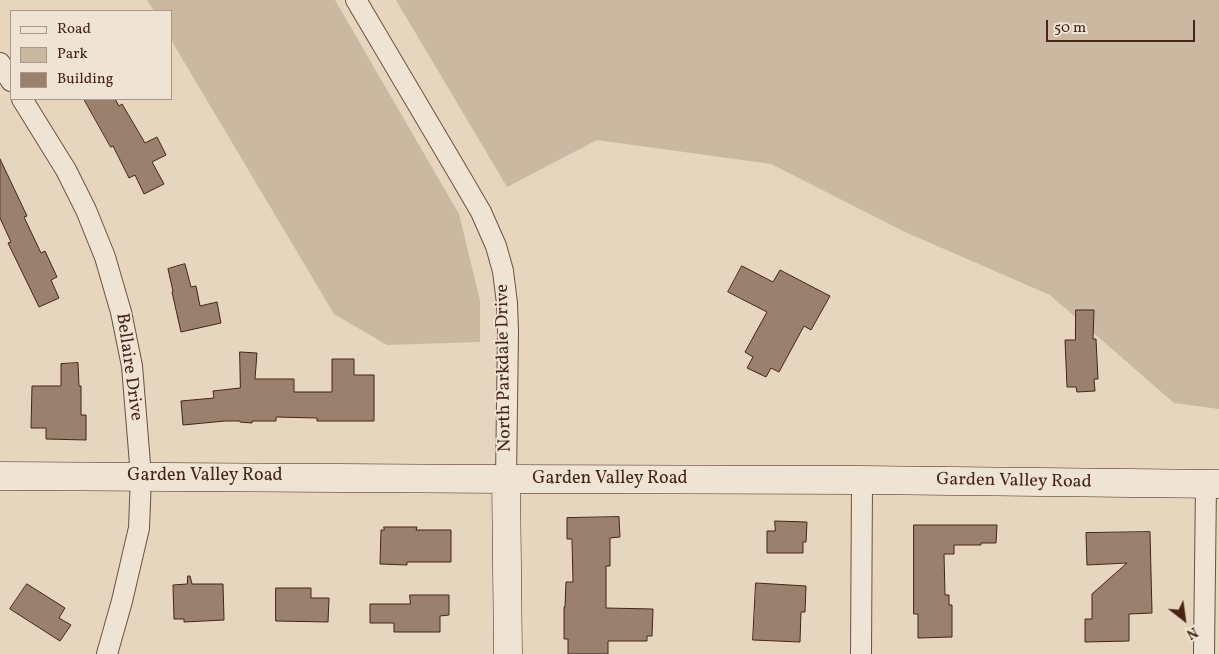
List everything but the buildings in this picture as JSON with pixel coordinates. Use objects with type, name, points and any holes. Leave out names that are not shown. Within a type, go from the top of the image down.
[{"type":"street","name":"North Parkdale Drive","points":[[356,0],[481,212],[496,246],[503,272],[508,332],[506,479],[508,654]]},
{"type":"street","points":[[0,63],[10,79]]},
{"type":"street","name":"Bellaire Drive","points":[[23,100],[66,170],[86,210],[105,257],[121,312],[132,366],[141,476],[139,528],[107,654]]},
{"type":"street","name":"Garden Valley Road","points":[[0,476],[862,480],[1212,484]]},
{"type":"street","points":[[861,654],[862,480]]},
{"type":"street","points":[[1204,654],[1212,484]]},
{"type":"green space","points":[[147,0],[335,0],[459,214],[480,300],[480,342],[387,345],[334,314],[172,42],[172,10],[153,10]]},
{"type":"green space","points":[[396,0],[1219,0],[1219,409],[1174,403],[1050,295],[905,232],[771,164],[597,140],[507,187]]}]
